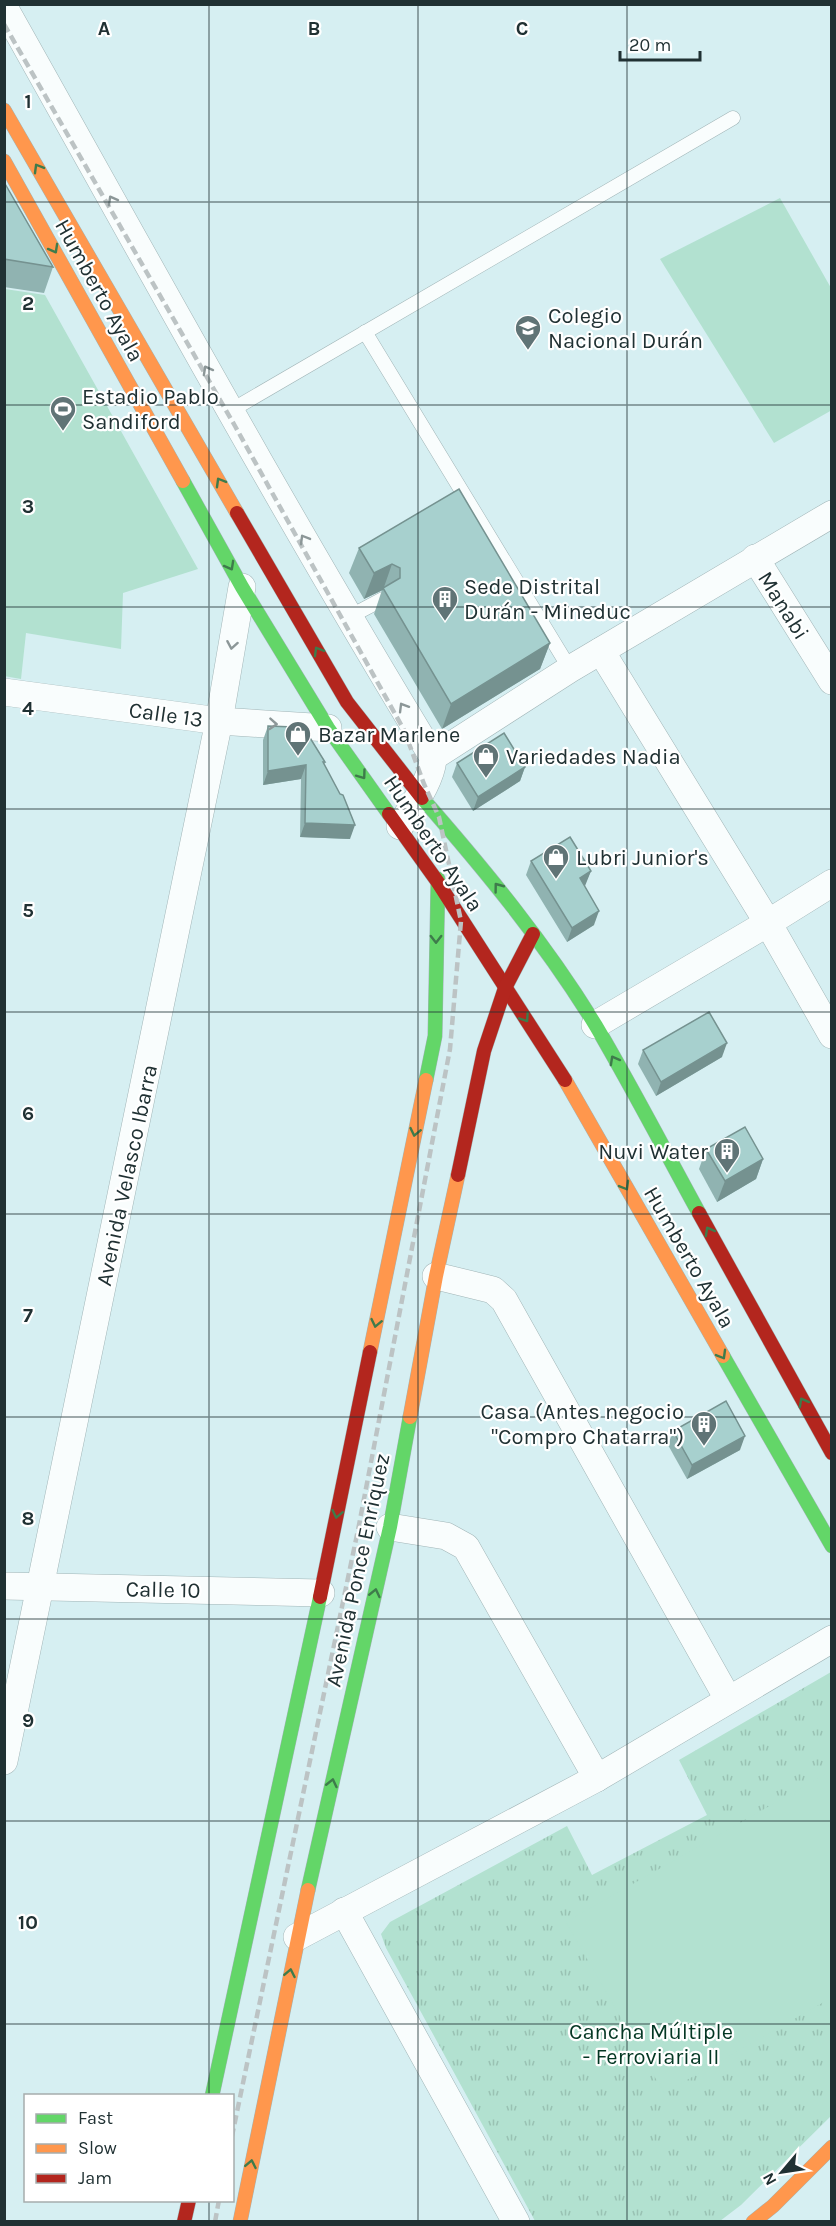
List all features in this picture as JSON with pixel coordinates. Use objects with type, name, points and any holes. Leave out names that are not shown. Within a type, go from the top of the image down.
[{"type":"street","points":[[4,7],[230,411],[433,757],[431,769],[419,794],[399,826]]},
{"type":"street","name":"Humberto Ayala","points":[[4,110],[347,702],[457,845],[484,869],[533,934],[595,1025],[831,1453]]},
{"type":"street","name":"Humberto Ayala","points":[[4,161],[242,587],[328,728],[437,881],[557,1066],[831,1546]]},
{"type":"street","points":[[433,757],[570,669],[831,514]]},
{"type":"street","name":"Manabi","points":[[755,558],[831,681]]},
{"type":"street","name":"Avenida Velasco Ibarra","points":[[4,1761],[219,721],[242,587]]},
{"type":"street","points":[[601,651],[768,923],[831,1035]]},
{"type":"street","name":"Calle 13","points":[[4,692],[219,721],[328,728]]},
{"type":"street","points":[[437,881],[444,865]]},
{"type":"street","name":"Avenida Ponce Enriquez","points":[[212,2094],[321,1593],[435,1036],[437,881]]},
{"type":"street","points":[[595,1025],[831,883]]},
{"type":"street","name":"Avenida Ponce Enriquez","points":[[240,2222],[297,1937],[390,1527],[436,1276],[484,1051],[505,988],[533,934]]},
{"type":"street","points":[[436,1276],[493,1290],[504,1300],[728,1699]]},
{"type":"street","points":[[390,1527],[446,1536],[466,1547],[597,1778]]},
{"type":"street","name":"Calle 10","points":[[4,1586],[321,1593]]},
{"type":"street","points":[[297,1937],[597,1778],[831,1639]]},
{"type":"street","points":[[344,1911],[516,2222]]},
{"type":"street","points":[[753,2222],[773,2206],[831,2146]]},
{"type":"street","points":[[184,2222],[189,2202]]},
{"type":"lane","points":[[230,411],[733,118]]},
{"type":"lane","points":[[365,332],[570,669]]},
{"type":"lane","points":[[349,617],[383,599]]},
{"type":"green space","points":[[780,198],[831,288],[832,410],[774,443],[660,259]]},
{"type":"green space","name":"Estadio Pablo Sandiford","points":[[5,289],[45,295],[198,569],[123,593],[121,649],[26,633],[21,679],[4,676]]},
{"type":"green space","name":"Cancha Múltiple - Ferroviaria II","points":[[831,1672],[831,2116],[741,2205],[720,2221],[535,2221],[386,1948],[381,1934],[390,1922],[567,1826],[592,1875],[707,1815],[679,1760]]},
{"type":"green space","points":[[831,1771],[831,1998],[664,2093],[566,1922]]},
{"type":"building","points":[[4,182],[53,267],[4,259]]},
{"type":"building","name":"Sede Distrital Durán - Mineduc","points":[[459,489],[550,643],[451,704],[383,588],[400,578],[400,568],[392,564],[374,573],[359,548]]},
{"type":"building","points":[[268,726],[294,727],[302,731],[307,738],[307,733],[325,762],[323,762],[340,794],[343,795],[355,825],[305,823],[306,765],[268,771]]},
{"type":"building","name":"Variedades Nadia","points":[[504,733],[525,767],[478,797],[457,763]]},
{"type":"building","points":[[570,837],[591,871],[580,878],[599,911],[572,928],[531,861]]},
{"type":"building","points":[[709,1012],[727,1043],[661,1082],[643,1050]]},
{"type":"building","points":[[745,1127],[763,1159],[725,1181],[706,1149]]},
{"type":"building","name":"Casa (Antes negocio \"Compro Chatarra\")","points":[[726,1401],[745,1436],[692,1465],[673,1431]]},
{"type":"railway","points":[[4,24],[235,426],[404,730],[439,817],[461,921],[450,1049],[359,1525],[234,2126]]},
{"type":"railway","points":[[215,2222],[219,2202]]},
{"type":"traffic: fast","points":[[183,481],[242,587],[328,728],[389,814]]},
{"type":"traffic: fast","points":[[422,798],[469,852],[557,966],[596,1026],[699,1213]]},
{"type":"traffic: fast","points":[[426,1080],[435,1036],[438,879]]},
{"type":"traffic: fast","points":[[723,1356],[832,1546]]},
{"type":"traffic: fast","points":[[308,1890],[390,1527],[410,1417]]},
{"type":"traffic: fast","points":[[212,2094],[320,1597]]},
{"type":"traffic: slow","points":[[4,110],[237,513]]},
{"type":"traffic: slow","points":[[4,161],[183,481]]},
{"type":"traffic: slow","points":[[370,1352],[426,1080]]},
{"type":"traffic: slow","points":[[565,1080],[723,1356]]},
{"type":"traffic: slow","points":[[410,1417],[436,1276],[458,1175]]},
{"type":"traffic: slow","points":[[240,2222],[308,1890]]},
{"type":"traffic: slow","points":[[753,2222],[773,2206],[832,2147]]},
{"type":"traffic: jam","points":[[237,513],[347,702],[422,798]]},
{"type":"traffic: jam","points":[[389,814],[437,881],[565,1080]]},
{"type":"traffic: jam","points":[[458,1175],[484,1051],[505,988],[533,934]]},
{"type":"traffic: jam","points":[[699,1213],[832,1453]]},
{"type":"traffic: jam","points":[[320,1597],[370,1352]]},
{"type":"traffic: jam","points":[[184,2222],[189,2202]]},
{"type":"place","name":"Colegio Nacional Durán","points":[[528,351]]},
{"type":"place","name":"Estadio Pablo Sandiford","points":[[63,432]]},
{"type":"place","name":"Sede Distrital Durán - Mineduc","points":[[445,622]]},
{"type":"place","name":"Bazar Marlene","points":[[298,757]]},
{"type":"place","name":"Variedades Nadia","points":[[486,779]]},
{"type":"place","name":"Lubri Junior's","points":[[556,880]]},
{"type":"place","name":"Nuvi Water","points":[[727,1174]]},
{"type":"place","name":"Casa (Antes negocio \"Compro Chatarra\")","points":[[704,1447]]}]
